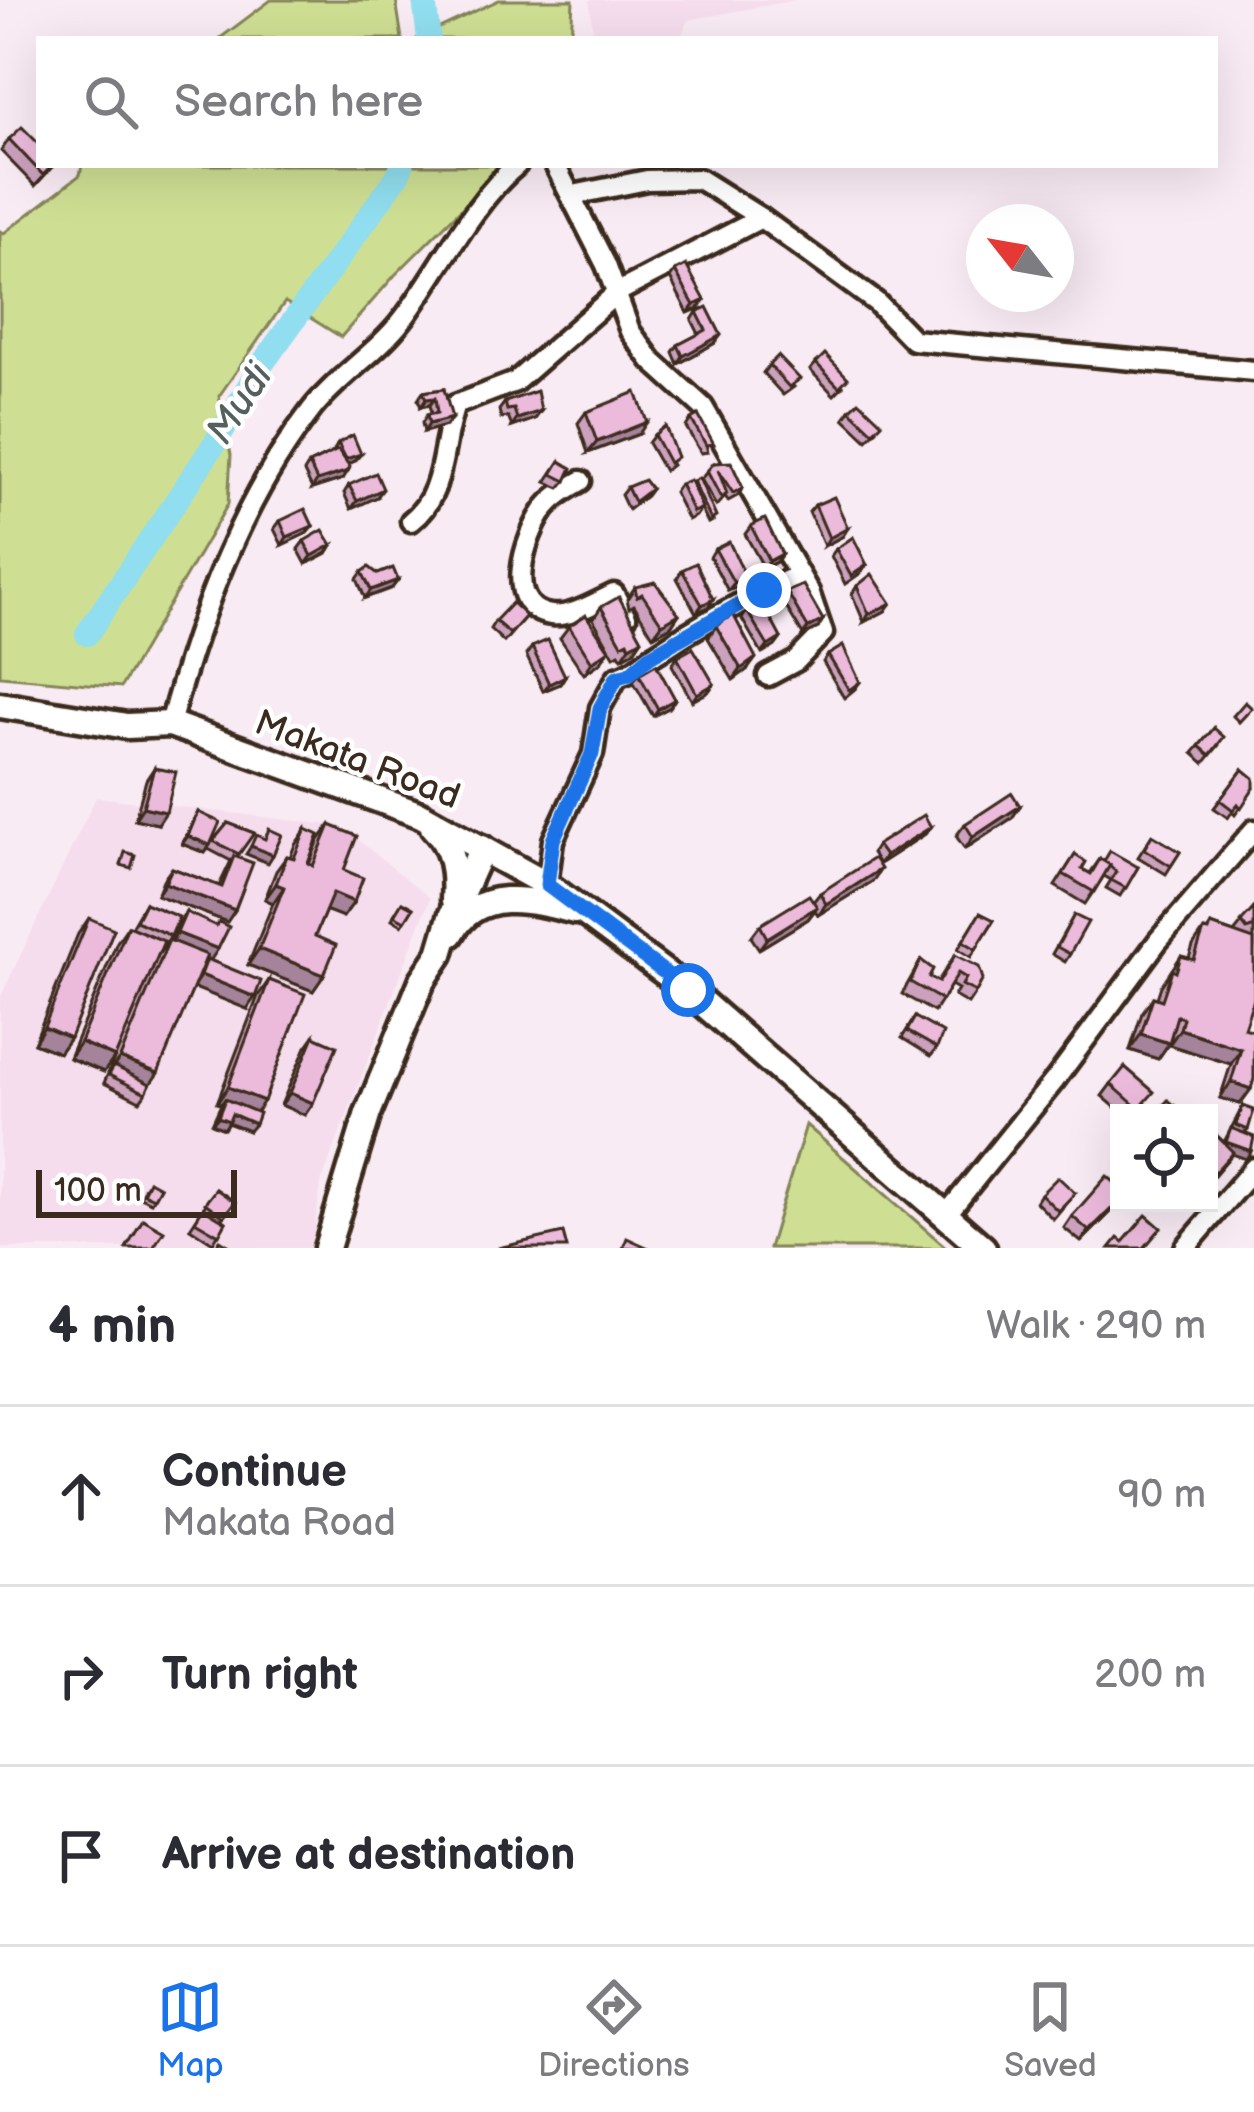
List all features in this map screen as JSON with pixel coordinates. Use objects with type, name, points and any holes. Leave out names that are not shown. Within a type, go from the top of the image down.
[{"type":"main road","name":"Makata Road","points":[[0,705],[127,726],[170,724],[421,815],[482,848],[547,885],[688,990],[983,1248]]},
{"type":"main road","points":[[421,815],[448,845],[454,874],[452,914]]},
{"type":"main road","points":[[440,954],[482,848]]},
{"type":"main road","points":[[327,1248],[368,1113],[422,981],[459,921],[501,898],[525,898],[589,915]]},
{"type":"street","points":[[170,724],[213,584],[284,450],[338,379],[363,362],[400,322],[457,239],[515,168]]},
{"type":"street","points":[[557,168],[618,292],[630,331],[640,347],[703,406],[799,575],[823,633],[796,661],[768,676]]},
{"type":"street","points":[[572,195],[647,181],[698,179],[761,218],[876,302],[914,340],[1254,371]]},
{"type":"street","points":[[411,521],[436,487],[455,405],[515,382],[618,292],[761,218]]},
{"type":"street","points":[[581,481],[544,510],[528,548],[521,595],[552,615],[579,610],[614,594],[642,642]]},
{"type":"street","points":[[547,885],[553,840],[592,754],[600,708],[617,677],[629,674],[642,642],[799,575]]},
{"type":"street","points":[[946,1216],[1158,941],[1254,830]]},
{"type":"street","points":[[1185,1248],[1254,1168]]},
{"type":"shaded area","points":[[589,0],[796,0],[689,20],[681,36],[594,36]]},
{"type":"shaded area","points":[[96,797],[341,826],[430,898],[321,1183],[312,1248],[0,1248],[0,998]]},
{"type":"green space","points":[[271,0],[396,0],[402,36],[223,36]]},
{"type":"green space","points":[[499,0],[573,0],[571,36],[422,36]]},
{"type":"green space","points":[[81,168],[502,168],[395,275],[341,337],[285,302],[219,396],[231,455],[228,504],[121,687],[0,676],[0,231],[4,233],[80,175]]},
{"type":"green space","points":[[806,1125],[947,1248],[769,1248]]},
{"type":"building","points":[[22,127],[36,141],[36,168],[9,139]]},
{"type":"building","points":[[686,265],[705,300],[694,305],[675,271]]},
{"type":"building","points":[[707,307],[721,335],[683,356],[678,345],[706,330],[697,312]]},
{"type":"building","points":[[825,354],[848,378],[839,387],[816,363]]},
{"type":"building","points":[[778,356],[800,379],[789,387],[769,365]]},
{"type":"building","points":[[444,389],[452,418],[429,424],[427,415],[437,413],[435,398],[426,399],[423,392]]},
{"type":"building","points":[[537,391],[541,411],[517,419],[514,409],[507,410],[505,402]]},
{"type":"building","points":[[636,392],[647,422],[597,442],[586,412]]},
{"type":"building","points":[[859,401],[882,423],[873,432],[850,410]]},
{"type":"building","points":[[698,415],[714,444],[706,445],[691,419]]},
{"type":"building","points":[[665,426],[677,457],[669,463],[654,435]]},
{"type":"building","points":[[353,435],[361,454],[346,459],[338,443]]},
{"type":"building","points":[[338,450],[348,471],[317,481],[309,464]]},
{"type":"building","points":[[560,461],[572,468],[566,481],[552,474]]},
{"type":"building","points":[[731,462],[743,488],[733,493],[718,470],[727,494],[721,498],[707,471],[714,463]]},
{"type":"building","points":[[376,473],[383,489],[357,501],[349,485]]},
{"type":"building","points":[[699,478],[716,517],[711,520],[693,481]]},
{"type":"building","points":[[644,480],[651,489],[634,502],[627,487]]},
{"type":"building","points":[[690,480],[702,508],[693,512],[680,484]]},
{"type":"building","points":[[834,497],[848,528],[829,538],[815,505]]},
{"type":"building","points":[[305,509],[313,526],[287,537],[280,521]]},
{"type":"building","points":[[765,519],[782,554],[769,561],[751,526]]},
{"type":"building","points":[[323,530],[332,545],[312,556],[304,541]]},
{"type":"building","points":[[853,537],[867,565],[851,576],[836,549]]},
{"type":"building","points":[[729,542],[746,577],[734,583],[715,549]]},
{"type":"building","points":[[696,563],[713,599],[702,605],[682,570]]},
{"type":"building","points":[[369,567],[378,574],[393,568],[398,580],[371,590],[362,572]]},
{"type":"building","points":[[872,574],[891,603],[869,614],[857,586]]},
{"type":"building","points":[[655,582],[679,614],[662,624],[642,594],[637,597],[635,587]]},
{"type":"building","points":[[803,585],[823,620],[808,628],[787,592]]},
{"type":"building","points":[[619,597],[642,639],[630,646],[628,641],[622,644],[601,607]]},
{"type":"building","points":[[512,603],[526,616],[510,634],[495,621]]},
{"type":"building","points":[[763,604],[781,638],[768,646],[747,611]]},
{"type":"building","points":[[733,614],[756,658],[741,669],[716,626]]},
{"type":"building","points":[[586,615],[609,650],[592,662],[569,626]]},
{"type":"building","points":[[548,640],[565,676],[549,684],[532,647]]},
{"type":"building","points":[[843,646],[860,682],[849,690],[828,655]]},
{"type":"building","points":[[693,648],[714,684],[697,694],[677,657]]},
{"type":"building","points":[[656,664],[675,699],[658,709],[639,674]]},
{"type":"building","points":[[1245,702],[1252,708],[1239,722],[1233,716]]},
{"type":"building","points":[[1214,728],[1224,737],[1210,755],[1199,746]]},
{"type":"building","points":[[154,768],[176,772],[166,812],[143,807]]},
{"type":"building","points":[[1243,769],[1254,778],[1254,788],[1241,808],[1238,804],[1233,810],[1220,800]]},
{"type":"building","points":[[1012,793],[1020,806],[973,837],[965,824]]},
{"type":"building","points":[[198,812],[220,822],[210,845],[188,836]]},
{"type":"building","points":[[924,815],[931,827],[885,856],[877,845]]},
{"type":"building","points":[[228,823],[254,833],[239,854],[213,841]]},
{"type":"building","points":[[330,825],[357,836],[344,870],[363,878],[354,902],[333,893],[315,936],[336,945],[324,975],[259,949],[284,887],[276,884],[287,856],[294,858],[306,829],[319,835],[308,863],[313,866]]},
{"type":"building","points":[[269,829],[282,835],[273,855],[251,846],[256,835],[265,839]]},
{"type":"building","points":[[1152,835],[1180,852],[1171,866],[1144,849]]},
{"type":"building","points":[[1110,851],[1138,867],[1126,888],[1111,880],[1116,872],[1104,861]]},
{"type":"building","points":[[125,852],[135,855],[131,868],[121,865]]},
{"type":"building","points":[[1075,855],[1086,862],[1082,869],[1091,874],[1100,859],[1110,865],[1094,892],[1063,874]]},
{"type":"building","points":[[234,856],[253,863],[235,910],[165,883],[172,868],[222,887]]},
{"type":"building","points":[[874,858],[881,869],[826,904],[820,893]]},
{"type":"building","points":[[809,895],[817,907],[767,938],[760,925]]},
{"type":"building","points":[[402,902],[413,908],[405,921],[394,915]]},
{"type":"building","points":[[145,903],[179,917],[171,936],[136,921]]},
{"type":"building","points":[[1254,908],[1254,927],[1247,930],[1241,922]]},
{"type":"building","points":[[186,912],[229,927],[218,949],[177,933]]},
{"type":"building","points":[[980,913],[994,920],[976,949],[963,941]]},
{"type":"building","points":[[1074,915],[1088,922],[1070,954],[1057,947]]},
{"type":"building","points":[[89,918],[114,929],[70,1038],[44,1027]]},
{"type":"building","points":[[1211,925],[1254,940],[1254,998],[1244,1028],[1254,1031],[1251,1089],[1231,1082],[1241,1049],[1180,1029],[1183,1018],[1177,1016],[1169,1043],[1141,1034],[1153,997],[1162,1000],[1181,956],[1194,960],[1204,930],[1209,931]]},
{"type":"building","points":[[128,926],[164,941],[115,1057],[80,1042]]},
{"type":"building","points":[[169,940],[207,955],[158,1073],[120,1058]]},
{"type":"building","points":[[955,955],[979,967],[983,979],[976,992],[962,985],[966,978],[958,973],[942,1000],[910,982],[921,960],[933,969],[929,977],[939,982]]},
{"type":"building","points":[[207,959],[261,981],[255,997],[201,975]]},
{"type":"building","points":[[269,980],[305,994],[264,1101],[228,1087]]},
{"type":"building","points":[[915,1017],[943,1033],[937,1048],[907,1031]]},
{"type":"building","points":[[314,1036],[337,1046],[313,1103],[290,1093]]},
{"type":"building","points":[[114,1066],[150,1084],[146,1093],[109,1075]]},
{"type":"building","points":[[1125,1067],[1154,1092],[1143,1104],[1133,1104],[1111,1084]]},
{"type":"building","points":[[225,1099],[259,1113],[255,1124],[232,1114],[229,1121],[218,1117]]},
{"type":"building","points":[[1243,1106],[1254,1110],[1248,1130],[1236,1125]]},
{"type":"building","points":[[1231,1128],[1254,1137],[1251,1151],[1226,1142]]},
{"type":"building","points":[[1218,1137],[1233,1152],[1218,1169]]},
{"type":"building","points":[[1107,1176],[1110,1178],[1110,1210],[1089,1231],[1072,1216]]},
{"type":"building","points":[[1058,1177],[1075,1193],[1058,1211],[1041,1194]]},
{"type":"building","points":[[149,1181],[160,1187],[154,1198],[143,1193]]},
{"type":"building","points":[[216,1189],[235,1202],[224,1217],[205,1203]]},
{"type":"building","points":[[203,1208],[226,1222],[219,1235],[195,1221]]},
{"type":"building","points":[[1146,1215],[1161,1228],[1144,1248],[1110,1248],[1118,1238],[1123,1242]]},
{"type":"building","points":[[143,1219],[164,1231],[153,1248],[126,1248]]},
{"type":"building","points":[[563,1233],[567,1248],[498,1248]]},
{"type":"building","points":[[627,1238],[649,1248],[623,1248]]},
{"type":"waterway","points":[[424,0],[429,36]]},
{"type":"waterway","name":"Mudi","points":[[87,634],[217,440],[260,367],[401,168]]},
{"type":"route","points":[[688,990],[547,885],[553,840],[592,754],[600,708],[617,677],[764,590]]}]
